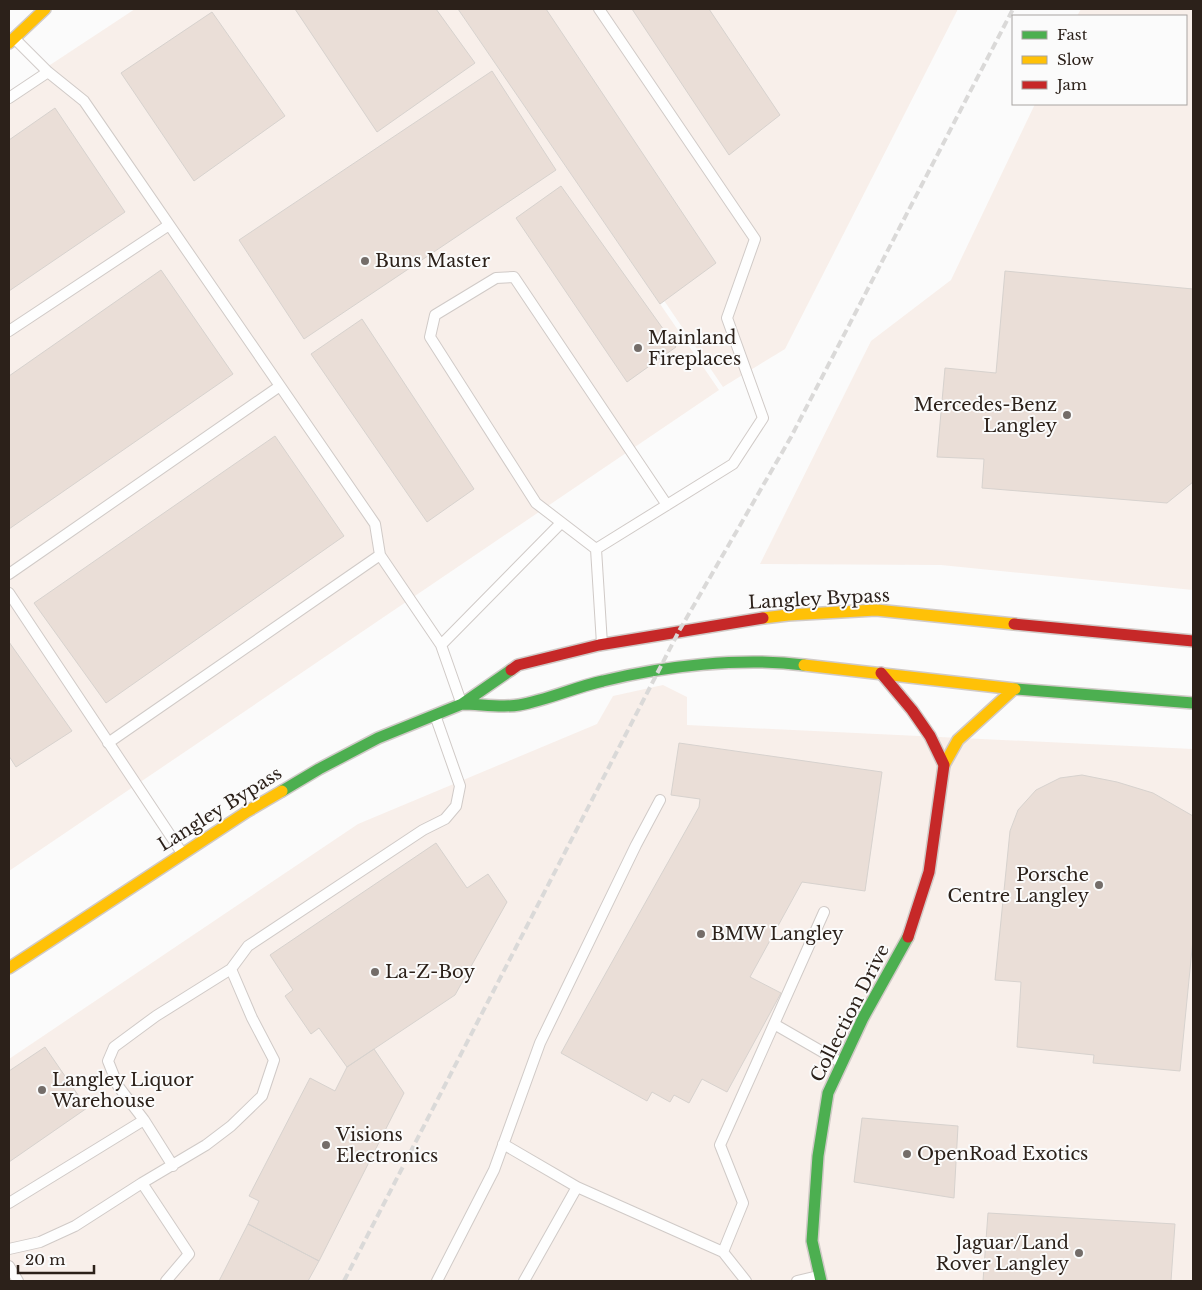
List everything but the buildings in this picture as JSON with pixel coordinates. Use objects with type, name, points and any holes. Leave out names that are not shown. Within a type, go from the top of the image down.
[{"type":"main road","points":[[12,41],[45,9]]},
{"type":"main road","name":"Langley Bypass","points":[[9,968],[248,811],[319,769],[378,738],[462,704],[518,665],[602,645],[736,622],[788,616],[876,610],[1190,640]]},
{"type":"main road","name":"Langley Bypass","points":[[462,704],[518,705],[602,681],[659,669],[782,662],[1014,688],[1193,703]]},
{"type":"main road","points":[[881,673],[912,710],[930,736],[944,764]]},
{"type":"main road","points":[[944,764],[958,740],[1014,688]]},
{"type":"main road","name":"Collection Drive","points":[[820,1278],[812,1241],[818,1156],[828,1092],[864,1018],[908,939],[928,872],[944,764]]},
{"type":"lane","points":[[596,549],[733,464],[763,418],[726,318],[755,239],[599,9]]},
{"type":"lane","points":[[12,41],[84,101],[375,524],[380,555],[441,645],[462,704]]},
{"type":"lane","points":[[9,98],[48,72]]},
{"type":"lane","points":[[9,331],[169,225]]},
{"type":"lane","points":[[602,645],[596,549],[536,503],[430,337],[434,315],[496,278],[514,277],[667,505]]},
{"type":"lane","points":[[9,574],[280,386]]},
{"type":"lane","points":[[441,645],[561,522]]},
{"type":"lane","points":[[108,743],[380,555]]},
{"type":"lane","points":[[9,593],[182,853]]},
{"type":"lane","points":[[173,1166],[144,1120],[118,1086],[108,1061],[114,1046],[156,1016],[231,969],[248,946],[423,830],[445,819],[456,806],[460,786],[434,714]]},
{"type":"lane","points":[[437,1281],[494,1170],[540,1043],[636,845],[660,800]]},
{"type":"lane","points":[[723,1252],[743,1203],[720,1145],[824,912]]},
{"type":"lane","points":[[9,1249],[40,1242],[75,1226],[142,1183],[173,1166],[231,1126],[262,1096],[274,1060],[252,1018],[231,969]]},
{"type":"lane","points":[[774,1024],[842,1063]]},
{"type":"lane","points":[[9,1203],[144,1120]]},
{"type":"lane","points":[[503,1144],[577,1187],[723,1252],[746,1281]]},
{"type":"lane","points":[[142,1183],[188,1254],[166,1281]]},
{"type":"lane","points":[[524,1281],[577,1187]]},
{"type":"lane","points":[[9,1266],[18,1281]]},
{"type":"lane","points":[[797,1281],[820,1278]]},
{"type":"shaded area","points":[[135,9],[458,9],[719,390],[9,871],[9,92]]},
{"type":"shaded area","points":[[465,9],[958,9],[785,349],[723,387]]},
{"type":"shaded area","points":[[1081,9],[1193,9],[1193,590],[941,565],[760,564],[871,341],[951,280],[1035,105],[1187,105],[1187,15],[1078,15]]},
{"type":"shaded area","points":[[663,685],[687,697],[687,725],[1193,749],[1193,1281],[9,1281],[9,1059],[358,824],[597,724],[613,696]]},
{"type":"railway","points":[[344,1281],[679,631],[791,437],[1013,9]]},
{"type":"traffic: fast","points":[[462,704],[519,705],[603,681],[651,671],[703,664],[755,662],[804,665]]},
{"type":"traffic: fast","points":[[282,791],[378,738],[462,704],[511,670]]},
{"type":"traffic: fast","points":[[1015,689],[1193,703]]},
{"type":"traffic: fast","points":[[821,1281],[812,1241],[818,1156],[828,1093],[863,1018],[908,937]]},
{"type":"traffic: slow","points":[[9,43],[45,9]]},
{"type":"traffic: slow","points":[[763,618],[876,610],[1014,624]]},
{"type":"traffic: slow","points":[[804,665],[1015,689]]},
{"type":"traffic: slow","points":[[944,765],[958,740],[1014,689]]},
{"type":"traffic: slow","points":[[9,968],[248,811],[282,791]]},
{"type":"traffic: jam","points":[[511,670],[518,665],[599,645],[763,618]]},
{"type":"traffic: jam","points":[[1014,624],[1193,641]]},
{"type":"traffic: jam","points":[[881,673],[912,710],[930,736],[944,765]]},
{"type":"traffic: jam","points":[[908,937],[929,872],[944,765]]},
{"type":"place","name":"Buns Master","points":[[365,261]]},
{"type":"place","name":"Mainland Fireplaces","points":[[638,348]]},
{"type":"place","name":"Mercedes-Benz Langley","points":[[1067,415]]},
{"type":"place","name":"Porsche Centre Langley","points":[[1099,885]]},
{"type":"place","name":"BMW Langley","points":[[701,934]]},
{"type":"place","name":"La-Z-Boy","points":[[375,972]]},
{"type":"place","name":"Langley Liquor Warehouse","points":[[42,1090]]},
{"type":"place","name":"Visions Electronics","points":[[326,1145]]},
{"type":"place","name":"OpenRoad Exotics","points":[[907,1154]]},
{"type":"place","name":"Jaguar/Land Rover Langley","points":[[1079,1253]]}]
